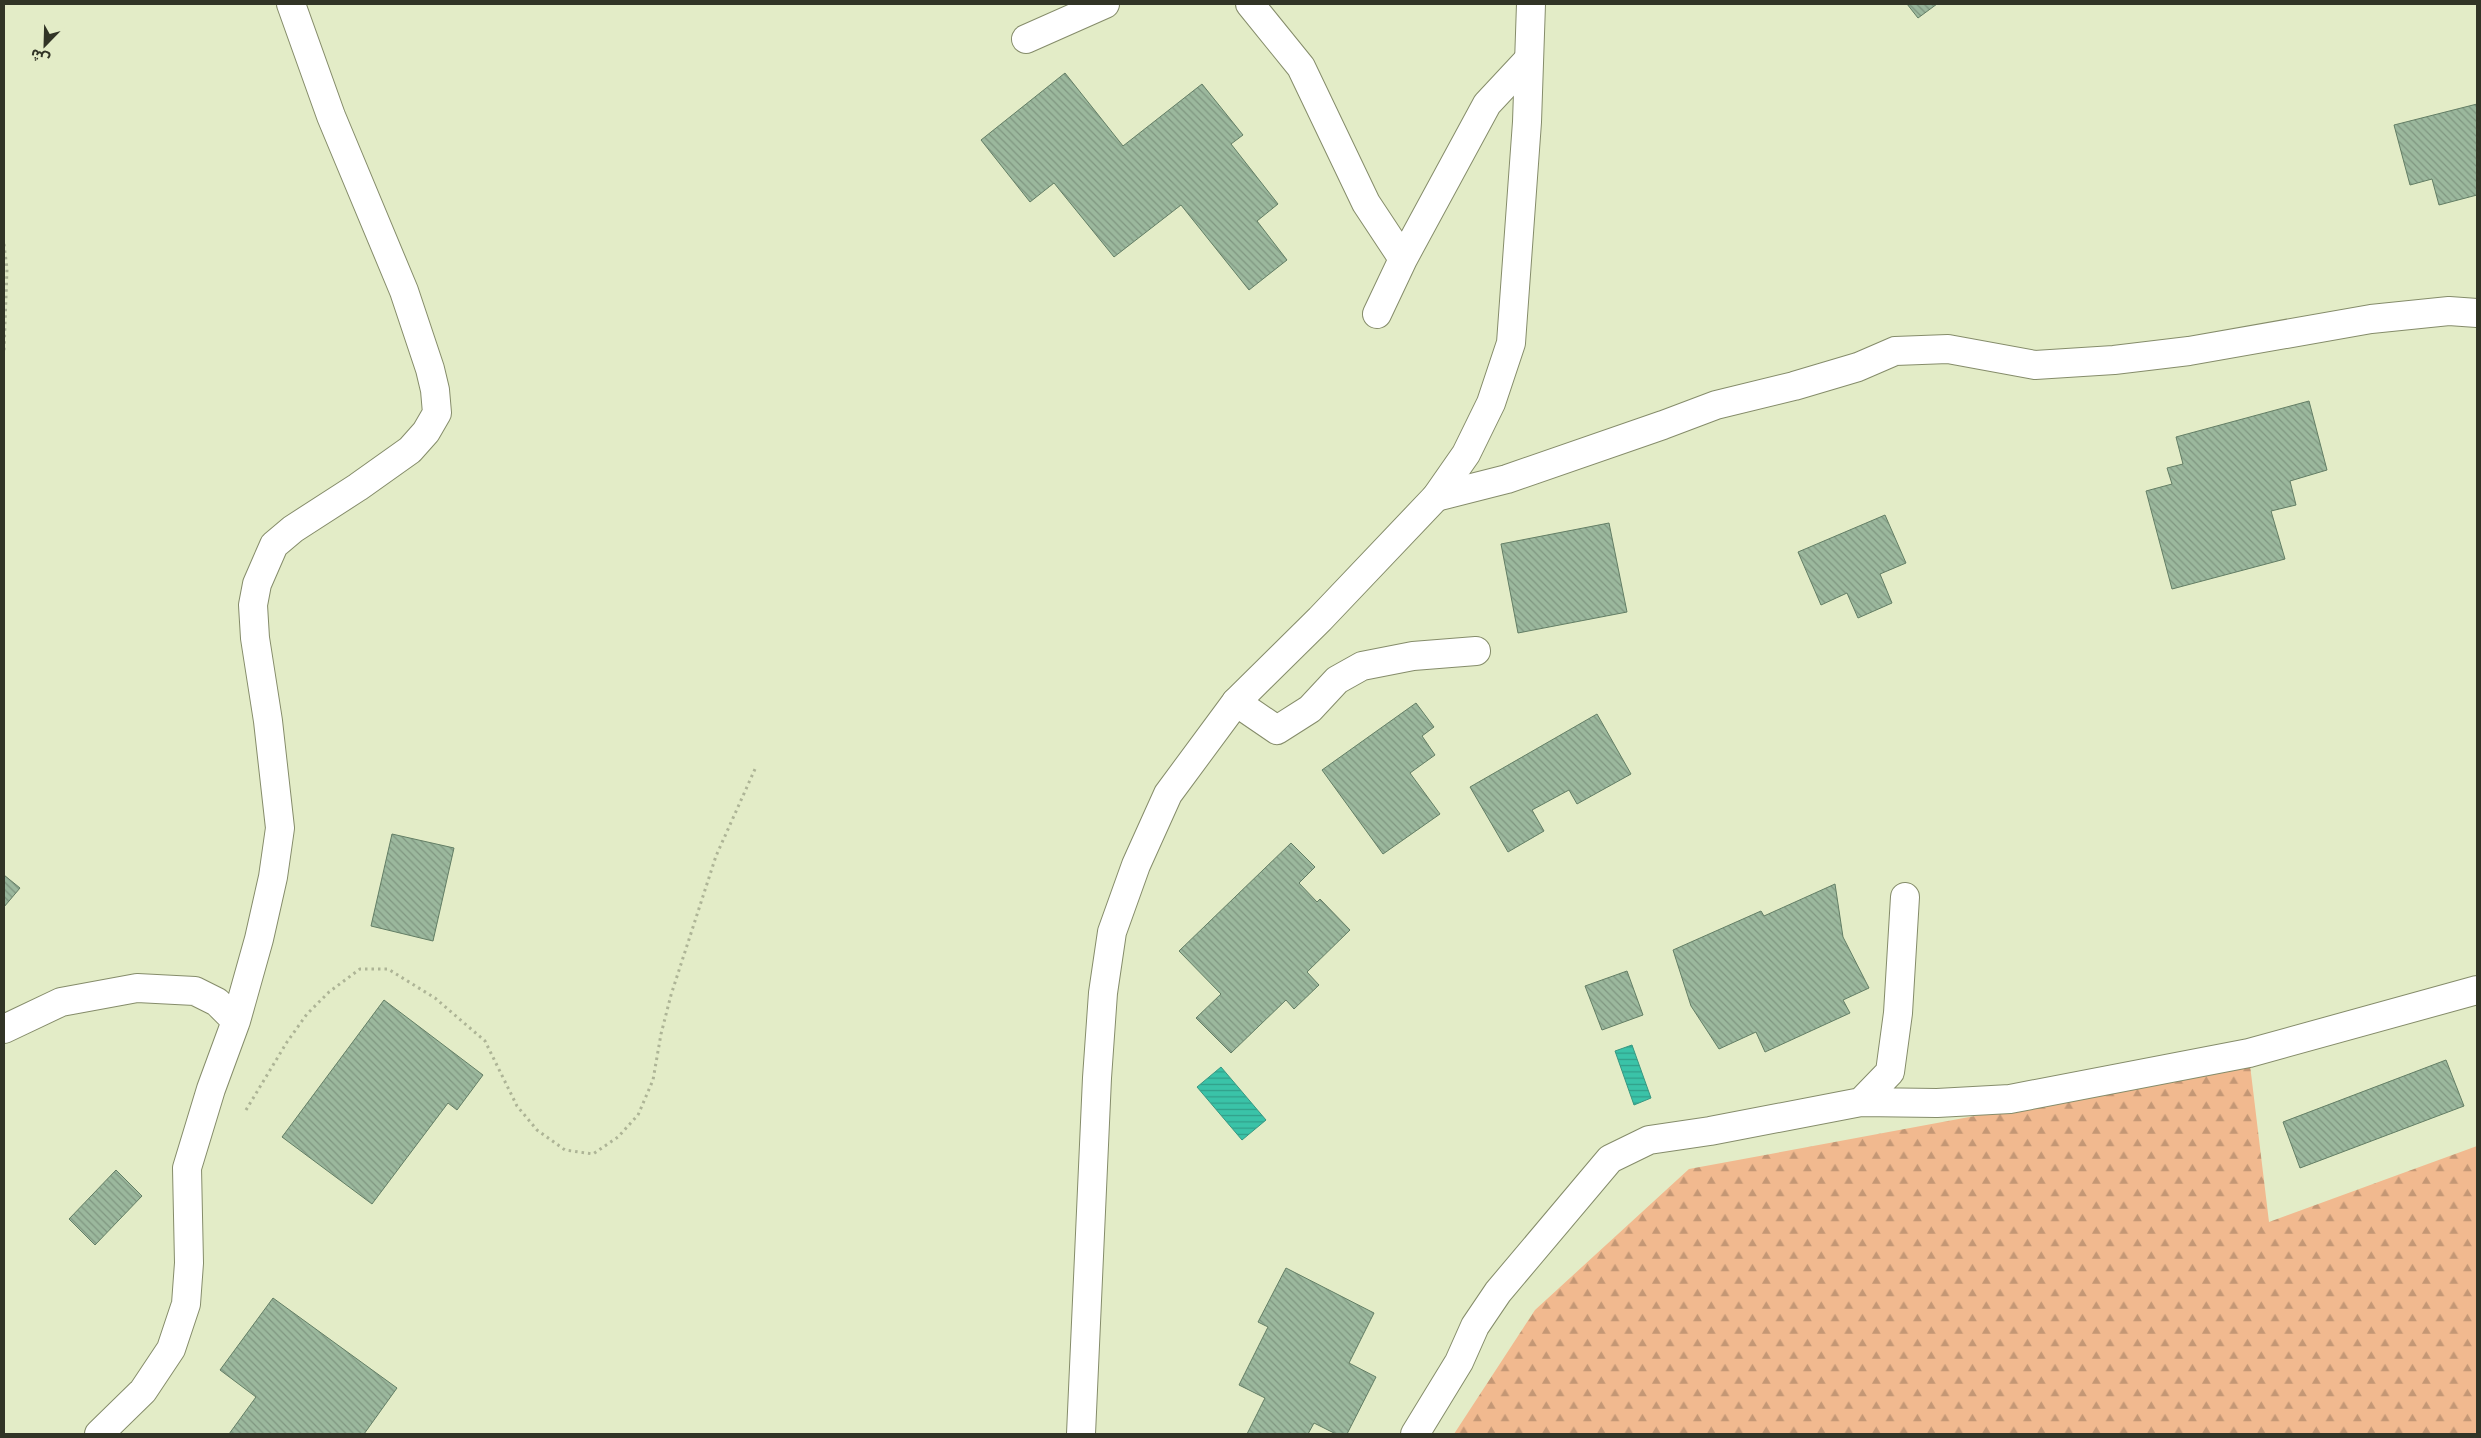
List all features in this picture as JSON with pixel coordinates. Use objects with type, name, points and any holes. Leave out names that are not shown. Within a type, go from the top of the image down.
[{"type":"street","points":[[99,1434],[144,1391],[170,1349],[186,1304],[189,1263],[187,1168],[211,1089],[236,1021],[259,939],[280,828],[268,721],[255,638],[253,606],[257,584],[274,545],[293,529],[358,487],[410,450],[426,432],[437,413],[435,390],[430,369],[404,291],[331,116],[291,4]]},
{"type":"street","points":[[1026,39],[1105,4]]},
{"type":"street","points":[[1250,4],[1301,67],[1366,204],[1403,259]]},
{"type":"street","points":[[1081,1434],[1097,1078],[1103,993],[1112,932],[1136,864],[1168,794],[1236,702],[1436,497],[1466,454],[1487,412],[1511,343],[1527,122],[1531,4]]},
{"type":"street","points":[[1378,314],[1403,259],[1487,104],[1529,60]]},
{"type":"street","points":[[1436,497],[1507,479],[1663,425],[1716,404],[1794,386],[1858,367],[1895,352],[1948,349],[2035,365],[2114,360],[2199,349],[2371,319],[2449,312],[2477,313]]},
{"type":"street","points":[[1236,702],[1277,730],[1310,709],[1337,680],[1362,666],[1413,656],[1476,651]]},
{"type":"street","points":[[1861,1102],[1890,1072],[1898,1013],[1905,897]]},
{"type":"street","points":[[4,1030],[62,1002],[137,988],[195,991],[217,1002],[236,1021]]},
{"type":"street","points":[[1415,1434],[1459,1362],[1475,1326],[1498,1292],[1610,1159],[1649,1140],[1710,1131],[1861,1102],[1937,1103],[2010,1099],[2249,1053],[2477,990]]},
{"type":"path","points":[[4,244],[4,352]]},
{"type":"path","points":[[243,1116],[287,1042],[307,1014],[323,997],[360,970],[388,969],[435,998],[462,1018],[485,1041],[517,1106],[537,1130],[564,1150],[593,1154],[618,1137],[638,1115],[653,1080],[661,1034],[716,856],[754,769]]},
{"type":"green space","points":[[2250,1065],[2269,1222],[2477,1146],[2477,1434],[1454,1434],[1535,1310],[1689,1169]]},
{"type":"water","points":[[1632,1045],[1651,1098],[1634,1105],[1615,1051]]},
{"type":"water","points":[[1221,1067],[1266,1120],[1242,1140],[1197,1087]]},
{"type":"building","points":[[1907,4],[1937,4],[1918,18]]},
{"type":"building","points":[[1065,73],[1123,146],[1202,84],[1243,135],[1231,144],[1278,204],[1257,221],[1287,260],[1249,290],[1181,205],[1114,257],[1054,183],[1030,202],[981,140]]},
{"type":"building","points":[[2477,104],[2477,195],[2439,205],[2432,179],[2410,185],[2394,125]]},
{"type":"building","points":[[2309,401],[2327,470],[2290,481],[2296,505],[2271,511],[2285,559],[2172,589],[2146,491],[2172,484],[2167,468],[2183,464],[2176,437]]},
{"type":"building","points":[[1885,515],[1906,563],[1880,574],[1892,603],[1858,618],[1847,593],[1821,605],[1798,552]]},
{"type":"building","points":[[1609,523],[1627,612],[1518,633],[1501,544]]},
{"type":"building","points":[[1416,703],[1434,727],[1422,736],[1435,755],[1410,773],[1440,814],[1383,854],[1322,770]]},
{"type":"building","points":[[1597,714],[1631,774],[1577,804],[1569,790],[1532,810],[1544,831],[1508,852],[1470,787]]},
{"type":"building","points":[[392,834],[454,848],[433,941],[371,926]]},
{"type":"building","points":[[1291,843],[1315,867],[1299,883],[1317,902],[1320,899],[1350,930],[1307,972],[1319,985],[1294,1009],[1286,1000],[1231,1053],[1196,1018],[1221,994],[1179,951]]},
{"type":"building","points":[[4,875],[20,888],[4,907]]},
{"type":"building","points":[[1835,884],[1843,937],[1869,988],[1843,1000],[1850,1013],[1765,1052],[1756,1032],[1719,1049],[1691,1006],[1673,950],[1761,911],[1764,916]]},
{"type":"building","points":[[1627,971],[1643,1015],[1602,1030],[1585,986]]},
{"type":"building","points":[[384,1000],[483,1075],[457,1110],[448,1103],[372,1204],[282,1137]]},
{"type":"building","points":[[2446,1060],[2464,1106],[2300,1168],[2283,1122]]},
{"type":"building","points":[[116,1170],[142,1196],[95,1245],[69,1219]]},
{"type":"building","points":[[1286,1268],[1374,1313],[1349,1363],[1376,1377],[1347,1434],[1336,1434],[1314,1423],[1308,1434],[1247,1434],[1265,1398],[1239,1385],[1268,1327],[1258,1322]]},
{"type":"building","points":[[273,1298],[397,1388],[364,1434],[229,1434],[256,1397],[220,1370]]}]
